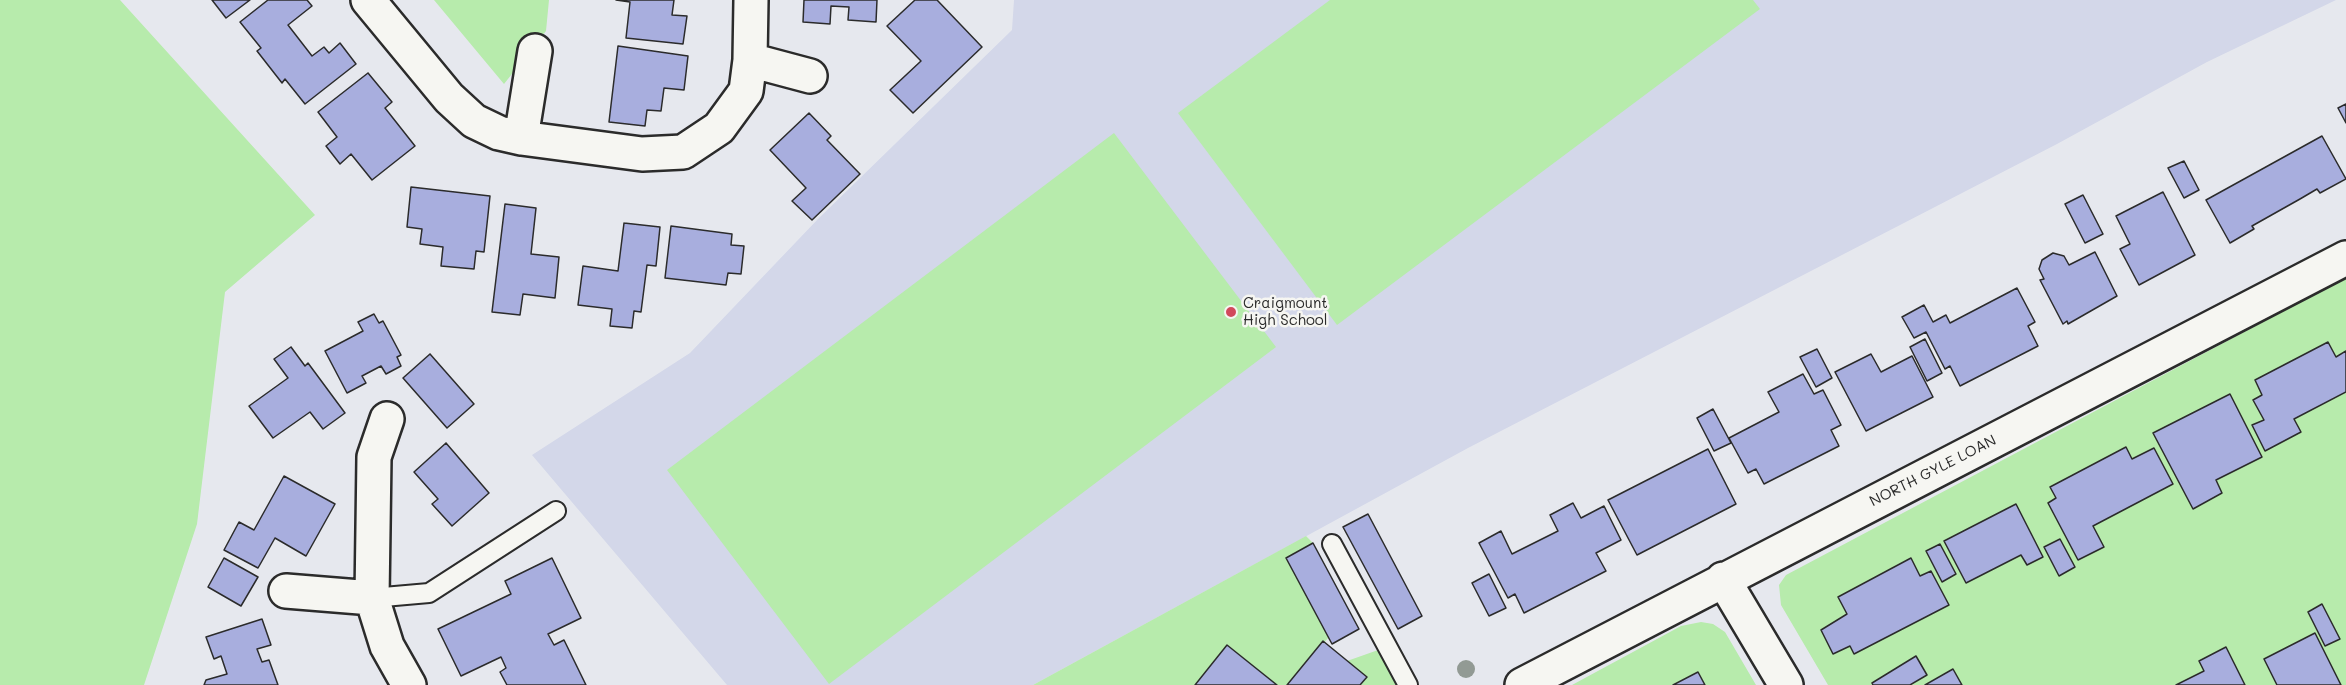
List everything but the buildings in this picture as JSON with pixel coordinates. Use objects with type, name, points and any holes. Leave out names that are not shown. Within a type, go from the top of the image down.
[{"type":"street","points":[[368,0],[449,98],[474,121],[499,133],[521,138],[642,154],[683,152],[718,128],[746,91],[750,60],[751,0]]},
{"type":"street","points":[[521,138],[535,51]]},
{"type":"street","points":[[750,60],[810,76]]},
{"type":"street","name":"NORTH GYLE LOAN","points":[[1522,685],[2346,258]]},
{"type":"street","points":[[387,419],[374,457],[372,598],[387,646],[409,685]]},
{"type":"street","points":[[1723,579],[1786,685]]},
{"type":"street","points":[[286,591],[372,598]]},
{"type":"lane","points":[[372,598],[429,593],[556,511]]},
{"type":"lane","points":[[1332,544],[1408,685]]},
{"type":"shaded area","name":"Craigmount High School","points":[[1014,0],[2336,0],[2207,62],[2057,144],[1468,448],[1033,685],[727,685],[532,455],[690,353],[818,219],[1012,30]]},
{"type":"green space","points":[[0,0],[120,0],[315,215],[225,292],[197,524],[144,685],[0,685]]},
{"type":"green space","points":[[434,0],[549,0],[546,31],[504,84]]},
{"type":"green space","points":[[1330,0],[1753,0],[1760,9],[1337,325],[1178,113]]},
{"type":"green space","points":[[1114,133],[1276,347],[829,684],[667,470]]},
{"type":"green space","points":[[2346,278],[2346,685],[1828,685],[1781,605],[1779,585],[1786,575]]},
{"type":"green space","points":[[1306,536],[1313,543],[1286,558],[1329,637],[1287,685],[1277,685],[1227,645],[1195,685],[1033,685]]},
{"type":"green space","points":[[1701,622],[1713,624],[1725,632],[1756,685],[1572,685],[1681,626]]},
{"type":"green space","points":[[1381,649],[1403,685],[1360,685],[1367,677],[1347,661]]},
{"type":"place","name":"Craigmount High School","points":[[1231,312]]}]
